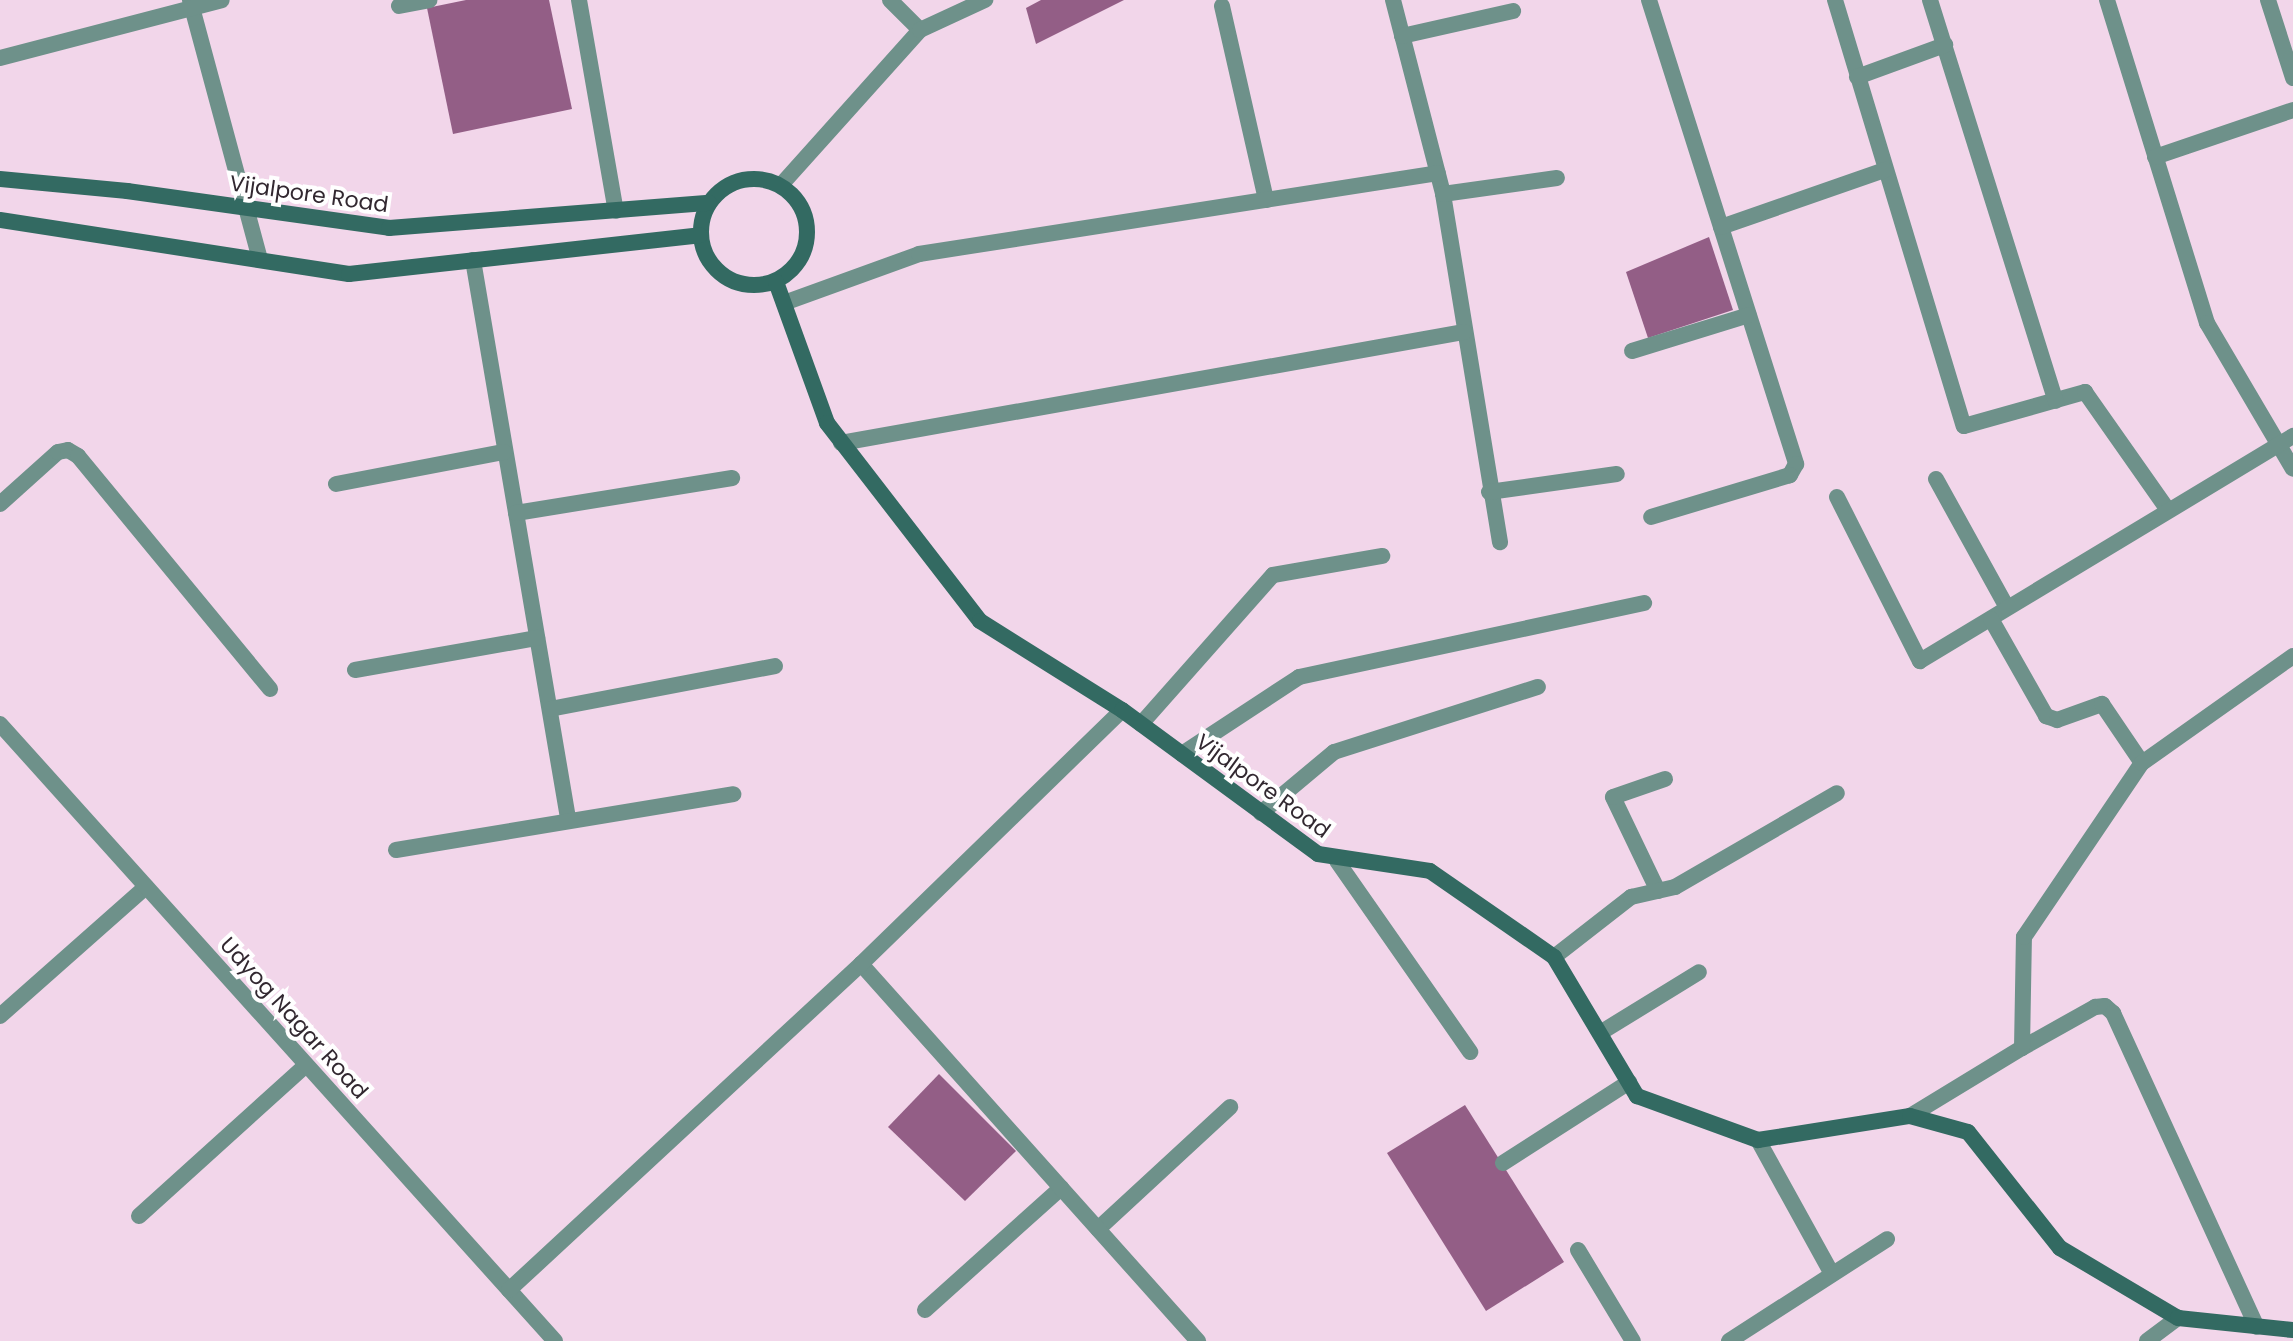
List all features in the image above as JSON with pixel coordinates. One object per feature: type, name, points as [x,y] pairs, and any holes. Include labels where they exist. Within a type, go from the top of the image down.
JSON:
[{"type":"main road","name":"Vijalpore Road","points":[[0,179],[389,228],[709,203],[733,182],[757,179],[781,185]]},
{"type":"main road","points":[[709,203],[700,235],[713,267],[726,278],[742,285],[776,282],[801,260],[807,244],[803,210],[781,185]]},
{"type":"main road","points":[[0,220],[349,274],[700,235]]},
{"type":"main road","name":"Vijalpore Road","points":[[776,282],[827,423],[980,621],[1122,710],[1318,854],[1337,861],[1430,871],[1554,957],[1637,1096],[1758,1140],[1910,1116],[1968,1132],[2060,1248],[2178,1318],[2293,1330]]},
{"type":"street","points":[[0,58],[192,4],[222,0]]},
{"type":"street","points":[[399,6],[429,0]]},
{"type":"street","points":[[579,0],[616,211]]},
{"type":"street","points":[[890,0],[920,30]]},
{"type":"street","points":[[781,185],[920,30],[985,0]]},
{"type":"street","points":[[1393,0],[1443,194],[1489,492],[1500,542]]},
{"type":"street","points":[[1649,0],[1796,471],[1651,517]]},
{"type":"street","points":[[1835,0],[1964,426],[2056,401],[2077,392],[2092,397],[2168,510]]},
{"type":"street","points":[[1930,0],[2056,401]]},
{"type":"street","points":[[2107,0],[2207,323],[2286,441],[2293,469]]},
{"type":"street","points":[[2268,0],[2293,78]]},
{"type":"street","points":[[192,4],[260,259]]},
{"type":"street","points":[[1222,6],[1266,200]]},
{"type":"street","points":[[1402,36],[1513,11]]},
{"type":"street","points":[[1857,77],[1945,45]]},
{"type":"street","points":[[2155,157],[2293,110]]},
{"type":"street","points":[[1721,227],[1885,170]]},
{"type":"street","points":[[784,303],[919,254],[1438,173]]},
{"type":"street","points":[[1443,194],[1557,178]]},
{"type":"street","points":[[473,260],[568,818]]},
{"type":"street","points":[[1632,351],[1749,315]]},
{"type":"street","points":[[841,443],[1464,332]]},
{"type":"street","points":[[1837,497],[1920,661],[1991,619],[2006,606],[2286,441]]},
{"type":"street","points":[[0,504],[58,452],[68,450],[78,456],[270,689]]},
{"type":"street","points":[[336,484],[504,452]]},
{"type":"street","points":[[1489,492],[1617,474]]},
{"type":"street","points":[[516,513],[732,478]]},
{"type":"street","points":[[1936,479],[2006,606]]},
{"type":"street","points":[[1141,724],[1273,575],[1382,556]]},
{"type":"street","points":[[1182,754],[1299,677],[1644,603]]},
{"type":"street","points":[[1991,619],[2046,716],[2057,720],[2102,704],[2142,763]]},
{"type":"street","points":[[355,670],[537,638]]},
{"type":"street","points":[[2022,1048],[2024,937],[2142,763],[2293,656]]},
{"type":"street","points":[[550,709],[775,666]]},
{"type":"street","points":[[1261,813],[1334,752],[1538,687]]},
{"type":"street","points":[[509,1290],[861,964],[1122,710]]},
{"type":"street","name":"Udyog Nagar Road","points":[[0,724],[555,1341]]},
{"type":"street","points":[[1658,891],[1613,797],[1665,779]]},
{"type":"street","points":[[1554,957],[1631,897],[1675,887],[1837,793]]},
{"type":"street","points":[[396,850],[568,818],[733,794]]},
{"type":"street","points":[[1337,861],[1470,1052]]},
{"type":"street","points":[[0,1016],[146,887]]},
{"type":"street","points":[[861,964],[1198,1341]]},
{"type":"street","points":[[1600,1033],[1699,972]]},
{"type":"street","points":[[1910,1116],[2022,1048],[2095,1007],[2105,1006],[2113,1013],[2257,1327]]},
{"type":"street","points":[[139,1216],[306,1065]]},
{"type":"street","points":[[1503,1163],[1629,1082]]},
{"type":"street","points":[[1098,1229],[1230,1107]]},
{"type":"street","points":[[1758,1140],[1832,1274]]},
{"type":"street","points":[[925,1310],[1061,1188]]},
{"type":"street","points":[[1729,1341],[1887,1239]]},
{"type":"street","points":[[1578,1250],[1633,1341]]},
{"type":"street","points":[[2147,1341],[2178,1318]]},
{"type":"building","points":[[466,0],[549,0],[572,109],[453,134],[427,8]]},
{"type":"building","points":[[1041,0],[1124,0],[1036,44],[1026,8]]},
{"type":"building","points":[[1709,237],[1733,310],[1648,338],[1626,272]]},
{"type":"building","points":[[939,1074],[1016,1151],[965,1201],[888,1127]]},
{"type":"building","points":[[1465,1105],[1564,1262],[1486,1311],[1387,1153]]}]
